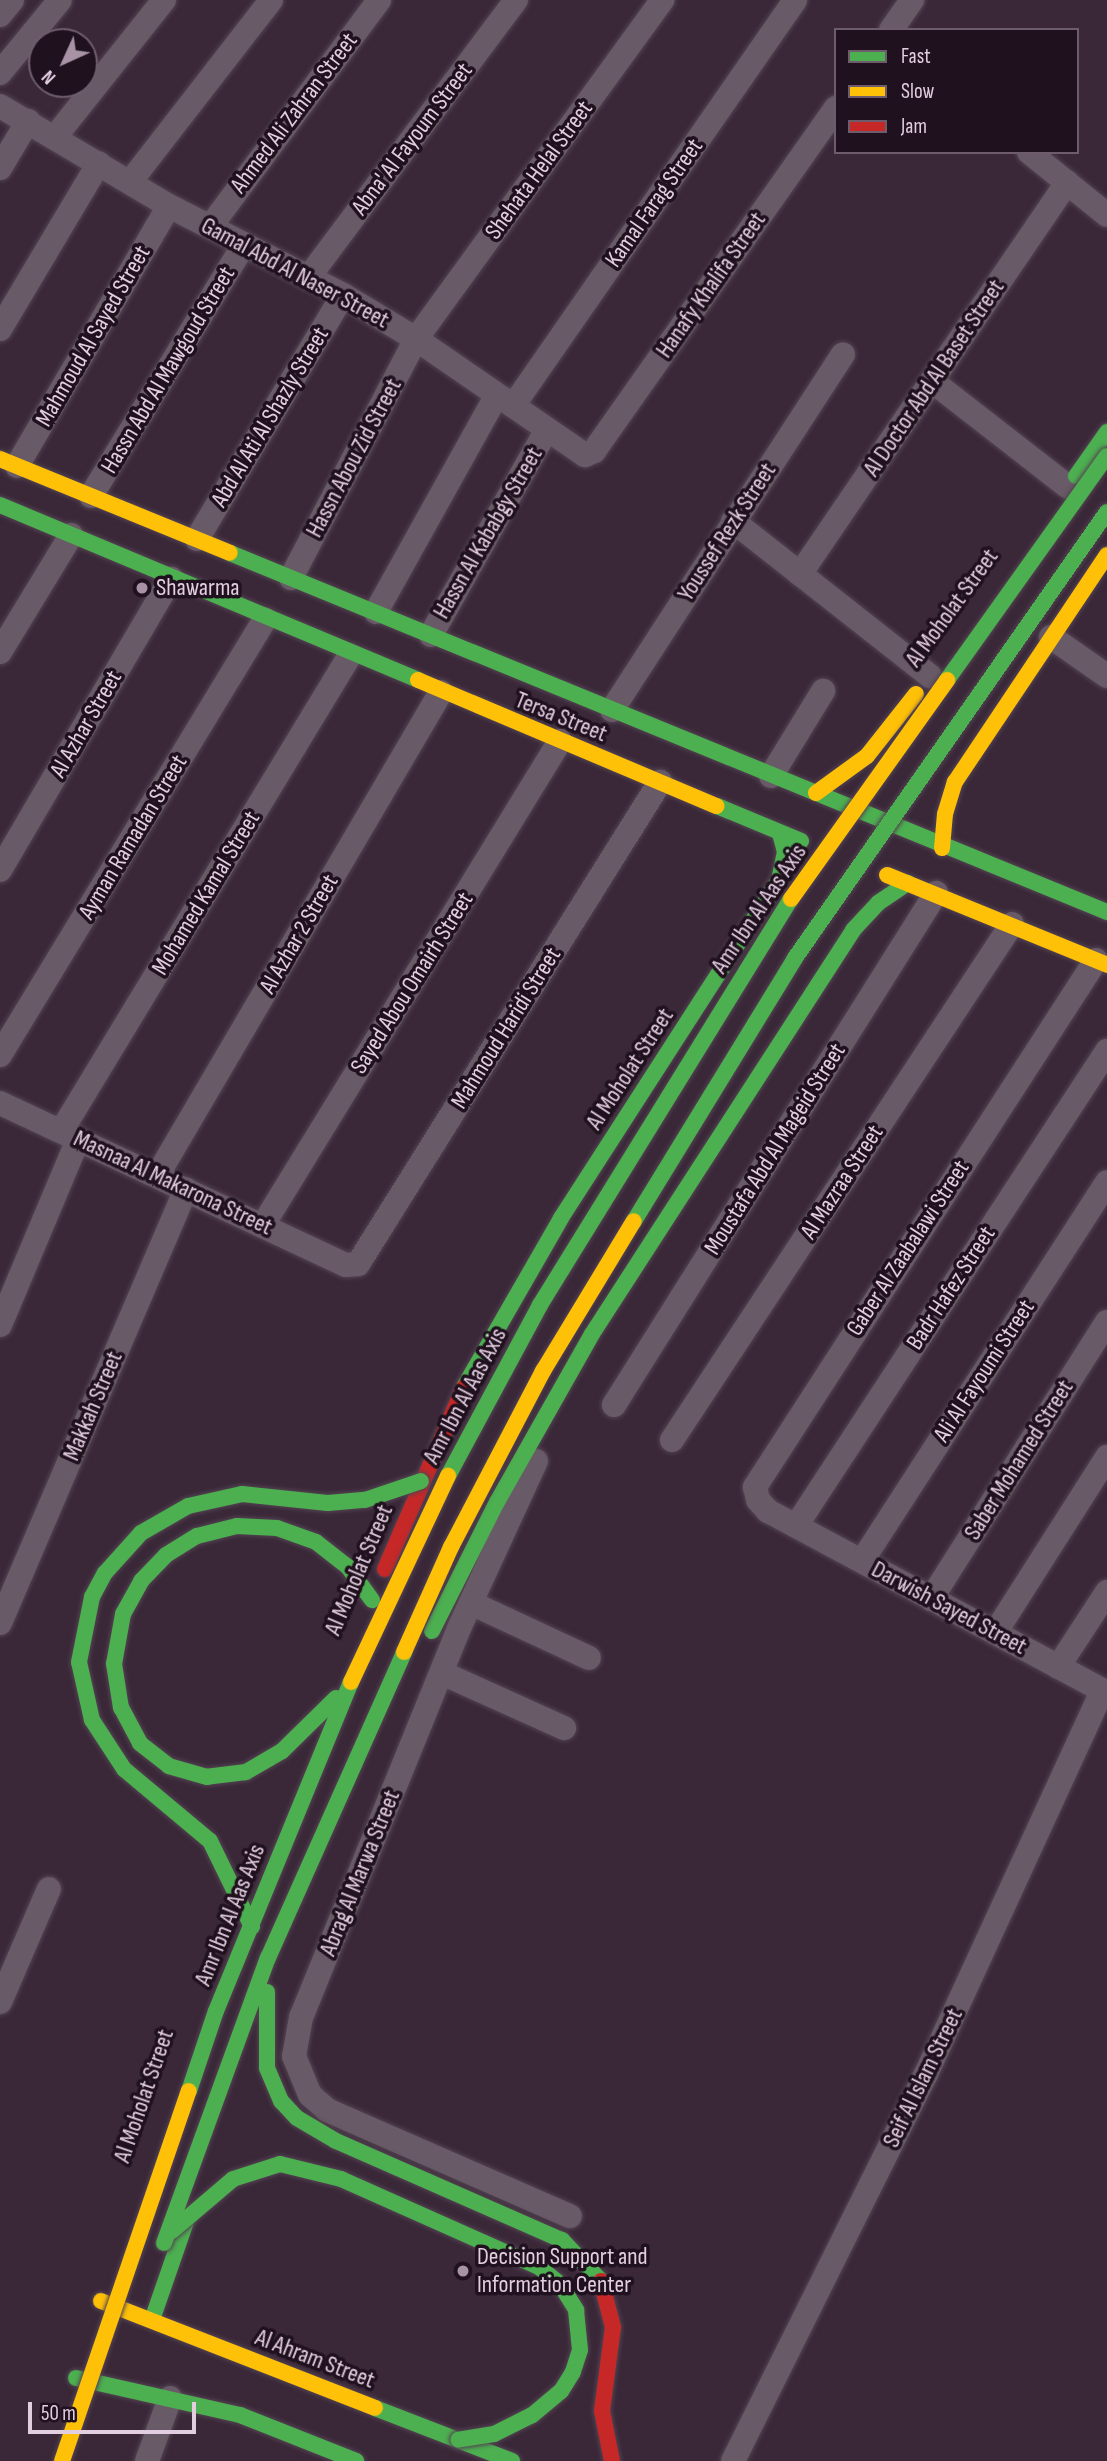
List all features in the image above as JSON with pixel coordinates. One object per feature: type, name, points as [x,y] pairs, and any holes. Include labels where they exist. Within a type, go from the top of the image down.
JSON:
[{"type":"main road","name":"Al Moholat Street","points":[[816,793],[852,771],[881,740],[1107,432]]},
{"type":"main road","name":"Amr Ibn Al Aas Axis","points":[[62,2461],[216,2011],[353,1678],[446,1481],[540,1305],[704,1035],[802,884],[1107,456]]},
{"type":"main road","name":"Tersa Street","points":[[8,462],[816,793],[942,848],[1107,912]]},
{"type":"main road","name":"Tersa Street","points":[[0,505],[350,655],[1101,962]]},
{"type":"main road","points":[[135,2329],[268,1958],[451,1548],[569,1324],[795,958],[1107,512]]},
{"type":"main road","points":[[942,848],[945,814],[955,782],[1107,555]]},
{"type":"main road","points":[[881,740],[887,761],[902,778],[934,787],[955,782]]},
{"type":"main road","name":"Al Moholat Street","points":[[232,1924],[421,1481],[485,1345],[561,1218],[774,888],[785,862],[780,833]]},
{"type":"main road","points":[[152,2320],[256,2019],[363,1766],[497,1502],[561,1388],[853,930],[878,903],[908,883]]},
{"type":"main road","points":[[774,888],[802,887],[828,897],[853,930]]},
{"type":"main road","points":[[252,1927],[210,1841],[124,1769],[92,1720],[79,1662],[92,1597],[105,1573],[141,1533],[188,1506],[242,1494],[328,1503],[365,1500],[421,1481]]},
{"type":"main road","points":[[353,1678],[312,1724],[264,1764],[246,1772],[207,1777],[169,1766],[141,1743],[121,1708],[114,1664],[123,1614],[141,1581],[181,1544],[216,1529],[277,1528],[316,1542],[348,1567],[372,1600]]},
{"type":"main road","points":[[268,1958],[267,2068],[281,2101],[297,2118],[336,2141],[562,2240],[603,2283],[613,2327],[602,2411],[612,2461]]},
{"type":"main road","name":"Al Moholat Street","points":[[197,2013],[206,1987]]},
{"type":"main road","name":"Al Moholat Street","points":[[76,2378],[145,2164]]},
{"type":"main road","points":[[166,2237],[222,2186],[247,2172],[280,2164],[341,2179],[539,2267],[560,2284],[576,2311],[580,2350],[573,2372],[561,2391],[532,2415],[494,2434],[457,2440]]},
{"type":"main road","name":"Al Ahram Street","points":[[101,2301],[512,2461]]},
{"type":"main road","points":[[108,2408],[121,2369]]},
{"type":"main road","points":[[76,2378],[240,2415],[356,2461]]},
{"type":"street","points":[[0,15],[12,0]]},
{"type":"street","points":[[0,73],[60,0]]},
{"type":"street","points":[[55,137],[164,0]]},
{"type":"street","points":[[130,182],[271,0]]},
{"type":"street","name":"Ahmed Ali Zahran Street","points":[[210,227],[379,0]]},
{"type":"street","name":"Abna' Al Fayoum Street","points":[[308,278],[516,0]]},
{"type":"street","name":"Shehata Helal Street","points":[[416,339],[662,0]]},
{"type":"street","name":"Kamal Farag Street","points":[[376,612],[505,401],[795,0]]},
{"type":"street","points":[[892,28],[912,0]]},
{"type":"street","name":"Gamal Abd Al Naser Street","points":[[0,106],[169,206],[343,295],[416,339],[582,455]]},
{"type":"street","name":"Hanafy Khalifa Street","points":[[582,455],[594,451],[834,111]]},
{"type":"street","points":[[0,168],[28,121]]},
{"type":"street","points":[[1032,154],[1107,215]]},
{"type":"street","points":[[0,329],[99,163]]},
{"type":"street","name":"Al Doctor Abd Al Baset Street","points":[[800,574],[1067,182]]},
{"type":"street","name":"Mahmoud Al Sayed Street","points":[[8,462],[169,206]]},
{"type":"street","name":"Hassn Abd Al Mawgoud Street","points":[[91,496],[244,244]]},
{"type":"street","name":"Abd Al Ati Al Shazly Street","points":[[197,539],[343,295]]},
{"type":"street","name":"Hassn Abou Zid Street","points":[[291,578],[416,339]]},
{"type":"street","name":"Youssef Rezk Street","points":[[612,710],[844,354]]},
{"type":"street","points":[[932,381],[1068,487]]},
{"type":"street","name":"Hassn Al Kababgy Street","points":[[431,635],[546,431]]},
{"type":"street","points":[[733,522],[930,676]]},
{"type":"street","points":[[0,652],[71,535]]},
{"type":"street","name":"Al Azhar Street","points":[[0,870],[172,578]]},
{"type":"street","name":"Ayman Ramadan Street","points":[[0,1055],[265,619]]},
{"type":"street","points":[[1051,637],[1107,676]]},
{"type":"street","name":"Mohamed Kamal Street","points":[[0,1325],[70,1135],[350,655]]},
{"type":"street","points":[[771,776],[822,691]]},
{"type":"street","name":"Al Azhar 2 Street","points":[[157,1176],[441,692]]},
{"type":"street","name":"Sayed Abou Omairh Street","points":[[263,1225],[560,741]]},
{"type":"street","name":"Mahmoud Haridi Street","points":[[346,1265],[353,1266],[362,1259],[660,782]]},
{"type":"street","name":"Moustafa Abd Al Mageid Street","points":[[614,1405],[936,893]]},
{"type":"street","name":"Al Mazraa Street","points":[[672,1440],[1012,925]]},
{"type":"street","name":"Gaber Al Zaabalawi Street","points":[[796,1525],[762,1506],[755,1494],[757,1480],[1101,962]]},
{"type":"street","name":"Badr Hafez Street","points":[[796,1525],[1107,1051]]},
{"type":"street","name":"Masnaa Al Makarona Street","points":[[0,1103],[346,1265]]},
{"type":"street","name":"Ali Al Fayoumi Street","points":[[862,1561],[1107,1182]]},
{"type":"street","name":"Makkah Street","points":[[0,1623],[186,1189]]},
{"type":"street","name":"Saber Mohamed Street","points":[[931,1599],[1107,1322]]},
{"type":"street","name":"Abrag Al Marwa Street","points":[[561,1388],[552,1423],[471,1603],[301,2017],[294,2056],[310,2095],[327,2110],[570,2216]]},
{"type":"street","points":[[996,1633],[1107,1457]]},
{"type":"street","name":"Darwish Sayed Street","points":[[796,1525],[1105,1692]]},
{"type":"street","points":[[1058,1667],[1107,1592]]},
{"type":"street","points":[[471,1603],[589,1658]]},
{"type":"street","points":[[442,1674],[564,1728]]},
{"type":"street","name":"Seif Al Islam Street","points":[[733,2461],[926,2074],[1105,1692]]},
{"type":"street","points":[[0,2002],[49,1889]]},
{"type":"street","points":[[50,2461],[76,2378]]},
{"type":"street","points":[[146,2461],[170,2398]]},
{"type":"traffic: fast","points":[[1076,476],[1107,432]]},
{"type":"traffic: fast","points":[[947,680],[1107,456]]},
{"type":"traffic: fast","points":[[0,505],[418,680]]},
{"type":"traffic: fast","points":[[634,1221],[795,958],[1107,512]]},
{"type":"traffic: fast","points":[[230,553],[1107,912]]},
{"type":"traffic: fast","points":[[717,806],[801,841]]},
{"type":"traffic: fast","points":[[464,1387],[561,1218],[779,880],[785,852],[780,833]]},
{"type":"traffic: fast","points":[[432,1631],[497,1502],[592,1334],[853,930],[878,903],[908,883]]},
{"type":"traffic: fast","points":[[448,1476],[540,1305],[791,899]]},
{"type":"traffic: fast","points":[[252,1927],[210,1841],[124,1769],[92,1720],[79,1662],[92,1597],[105,1573],[141,1533],[188,1506],[242,1494],[328,1503],[365,1500],[421,1481]]},
{"type":"traffic: fast","points":[[336,1698],[282,1751],[246,1772],[207,1777],[169,1766],[140,1743],[121,1708],[114,1664],[123,1614],[141,1581],[166,1555],[197,1536],[237,1526],[277,1528],[316,1542],[348,1567],[372,1600]]},
{"type":"traffic: fast","points":[[164,2243],[268,1958],[404,1652]]},
{"type":"traffic: fast","points":[[189,2091],[216,2011],[351,1682]]},
{"type":"traffic: fast","points":[[267,1992],[267,2068],[281,2101],[297,2118],[336,2141],[562,2240],[601,2281]]},
{"type":"traffic: fast","points":[[172,2231],[233,2179],[280,2164],[341,2179],[539,2267],[560,2284],[576,2310],[580,2350],[573,2372],[561,2391],[532,2415],[494,2434],[458,2440]]},
{"type":"traffic: fast","points":[[152,2320],[188,2216]]},
{"type":"traffic: fast","points":[[76,2378],[240,2415],[356,2461]]},
{"type":"traffic: fast","points":[[375,2408],[512,2461]]},
{"type":"traffic: slow","points":[[0,459],[230,553]]},
{"type":"traffic: slow","points":[[942,848],[945,814],[955,782],[1107,555]]},
{"type":"traffic: slow","points":[[418,680],[717,806]]},
{"type":"traffic: slow","points":[[791,899],[947,680]]},
{"type":"traffic: slow","points":[[816,793],[867,756],[916,694]]},
{"type":"traffic: slow","points":[[887,875],[1107,965]]},
{"type":"traffic: slow","points":[[404,1652],[451,1547],[543,1371],[634,1221]]},
{"type":"traffic: slow","points":[[351,1682],[448,1476]]},
{"type":"traffic: slow","points":[[62,2461],[189,2091]]},
{"type":"traffic: slow","points":[[101,2301],[375,2408]]},
{"type":"traffic: jam","points":[[385,1569],[464,1387]]},
{"type":"traffic: jam","points":[[601,2281],[613,2327],[602,2411],[612,2461]]},
{"type":"place","name":"Shawarma","points":[[142,588]]},
{"type":"place","name":"Decision Support and Information Center","points":[[463,2271]]}]
